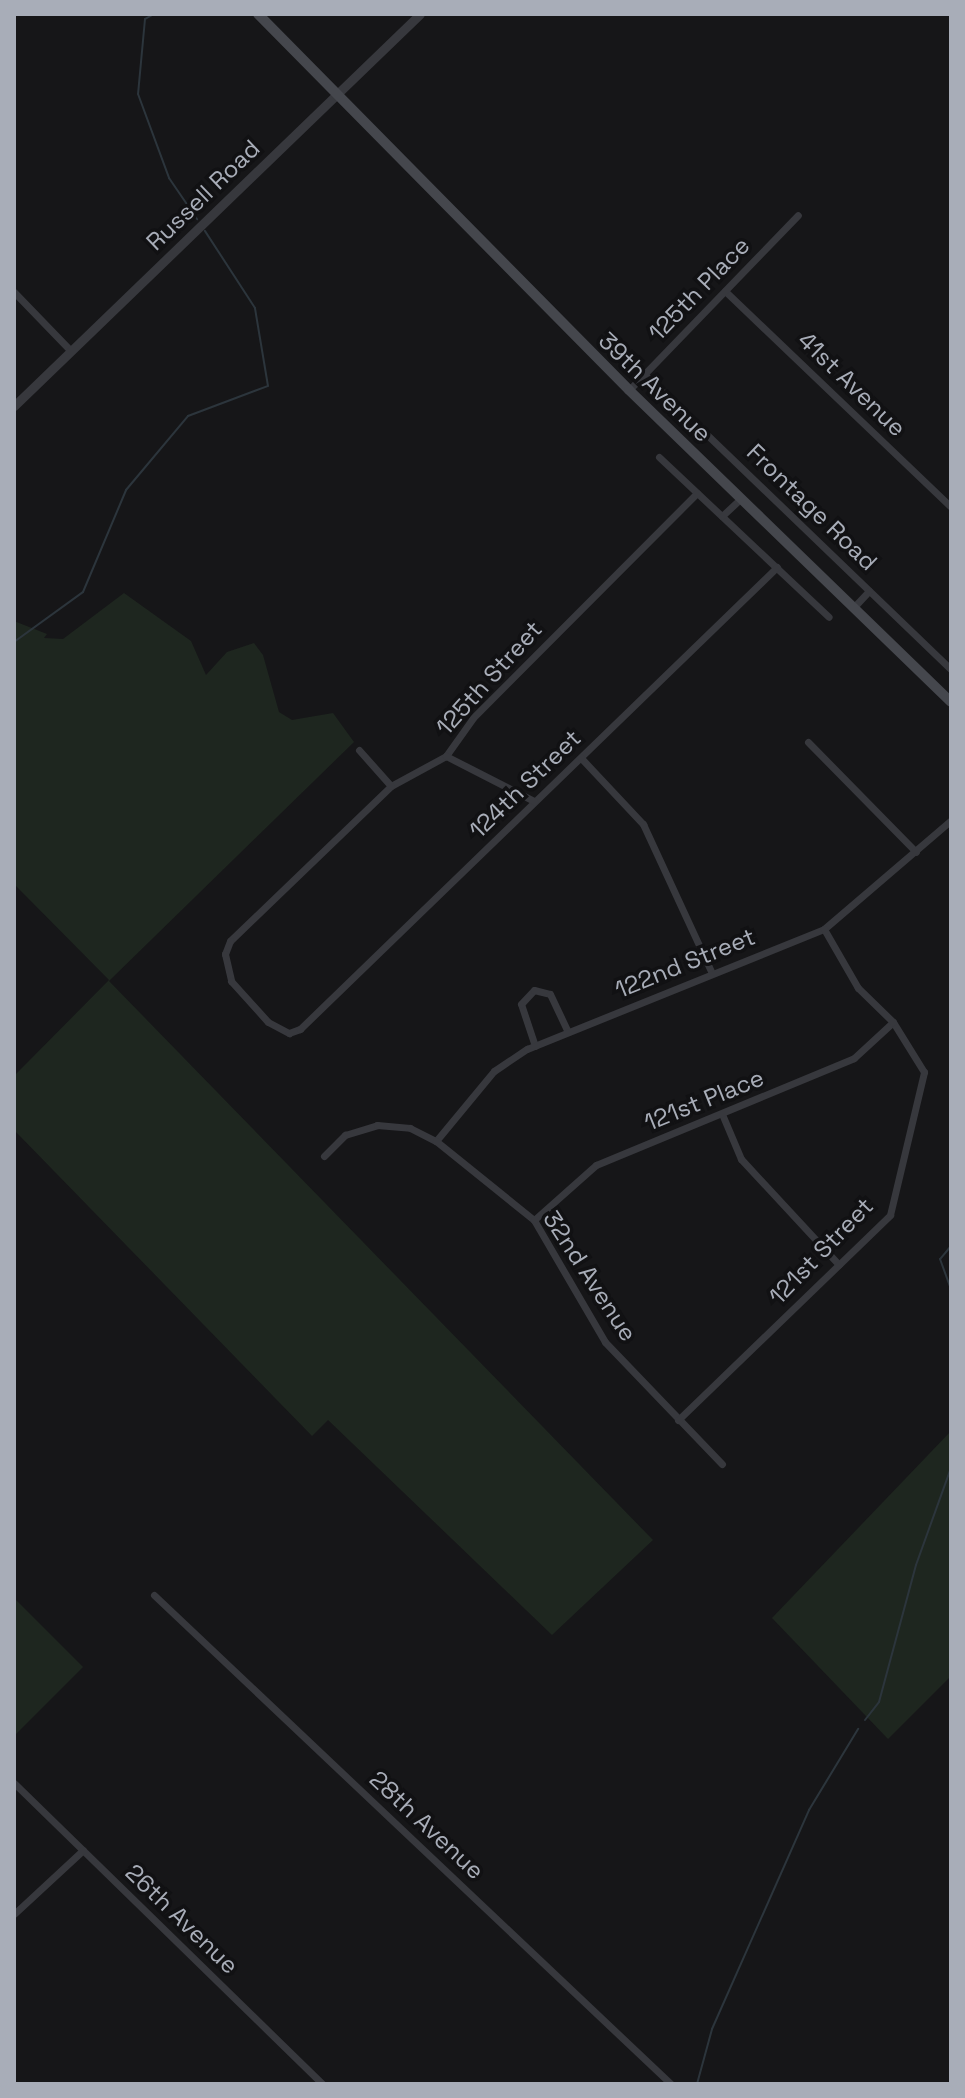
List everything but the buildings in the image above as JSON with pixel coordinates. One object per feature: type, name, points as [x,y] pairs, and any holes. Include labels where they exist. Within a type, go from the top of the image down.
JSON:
[{"type":"main road","name":"39th Avenue","points":[[258,14],[629,390],[951,702]]},
{"type":"street","name":"Russell Road","points":[[14,406],[420,14]]},
{"type":"street","name":"125th Place","points":[[629,390],[798,215]]},
{"type":"street","name":"41st Avenue","points":[[725,291],[951,507]]},
{"type":"street","points":[[14,292],[71,351]]},
{"type":"street","name":"Frontage Road","points":[[645,375],[951,669]]},
{"type":"street","name":"39th Avenue","points":[[659,457],[829,617]]},
{"type":"street","name":"125th Street","points":[[300,1029],[289,1033],[276,1028],[233,985],[226,967],[230,941],[391,786],[446,756],[473,718],[697,493]]},
{"type":"street","points":[[722,516],[741,498]]},
{"type":"street","name":"124th Street","points":[[300,1029],[777,567]]},
{"type":"street","points":[[854,607],[869,591]]},
{"type":"street","points":[[808,742],[916,852]]},
{"type":"street","points":[[359,750],[391,786]]},
{"type":"street","points":[[446,756],[534,801]]},
{"type":"street","points":[[581,758],[643,824],[712,973]]},
{"type":"street","name":"122nd Street","points":[[436,1141],[494,1071],[535,1046],[824,929],[951,820]]},
{"type":"street","points":[[824,929],[858,988],[893,1022]]},
{"type":"street","points":[[535,1046],[521,1004],[534,990],[550,994],[568,1032]]},
{"type":"street","name":"121st Street","points":[[678,1420],[890,1215],[924,1072],[893,1022]]},
{"type":"street","name":"121st Place","points":[[534,1220],[596,1165],[854,1058],[893,1022]]},
{"type":"street","points":[[722,1114],[741,1159],[839,1265]]},
{"type":"street","name":"32nd Avenue","points":[[324,1156],[345,1135],[377,1125],[410,1128],[436,1141],[534,1220],[605,1342],[722,1464]]},
{"type":"street","name":"28th Avenue","points":[[154,1595],[671,2084]]},
{"type":"street","name":"26th Avenue","points":[[14,1783],[322,2084]]},
{"type":"street","points":[[14,1914],[83,1850]]},
{"type":"shaded area","points":[[124,593],[191,641],[206,675],[227,652],[254,643],[263,655],[279,712],[292,720],[333,713],[354,742],[109,981],[653,1540],[552,1635],[328,1420],[312,1436],[14,1130],[14,1076],[109,980],[14,884],[14,621],[47,634],[44,638],[63,639]]},
{"type":"shaded area","points":[[951,1431],[951,1676],[888,1739],[772,1618]]},
{"type":"shaded area","points":[[14,1598],[83,1667],[14,1736]]},
{"type":"waterway","points":[[154,14],[145,19],[138,94],[169,178],[197,219]]},
{"type":"waterway","points":[[14,642],[83,592],[126,490],[188,416],[268,386],[255,308],[205,231]]},
{"type":"waterway","points":[[951,1246],[940,1259],[951,1290]]},
{"type":"waterway","points":[[865,1720],[879,1702],[916,1565],[951,1468]]},
{"type":"waterway","points":[[697,2084],[712,2029],[809,1810],[858,1729]]}]
